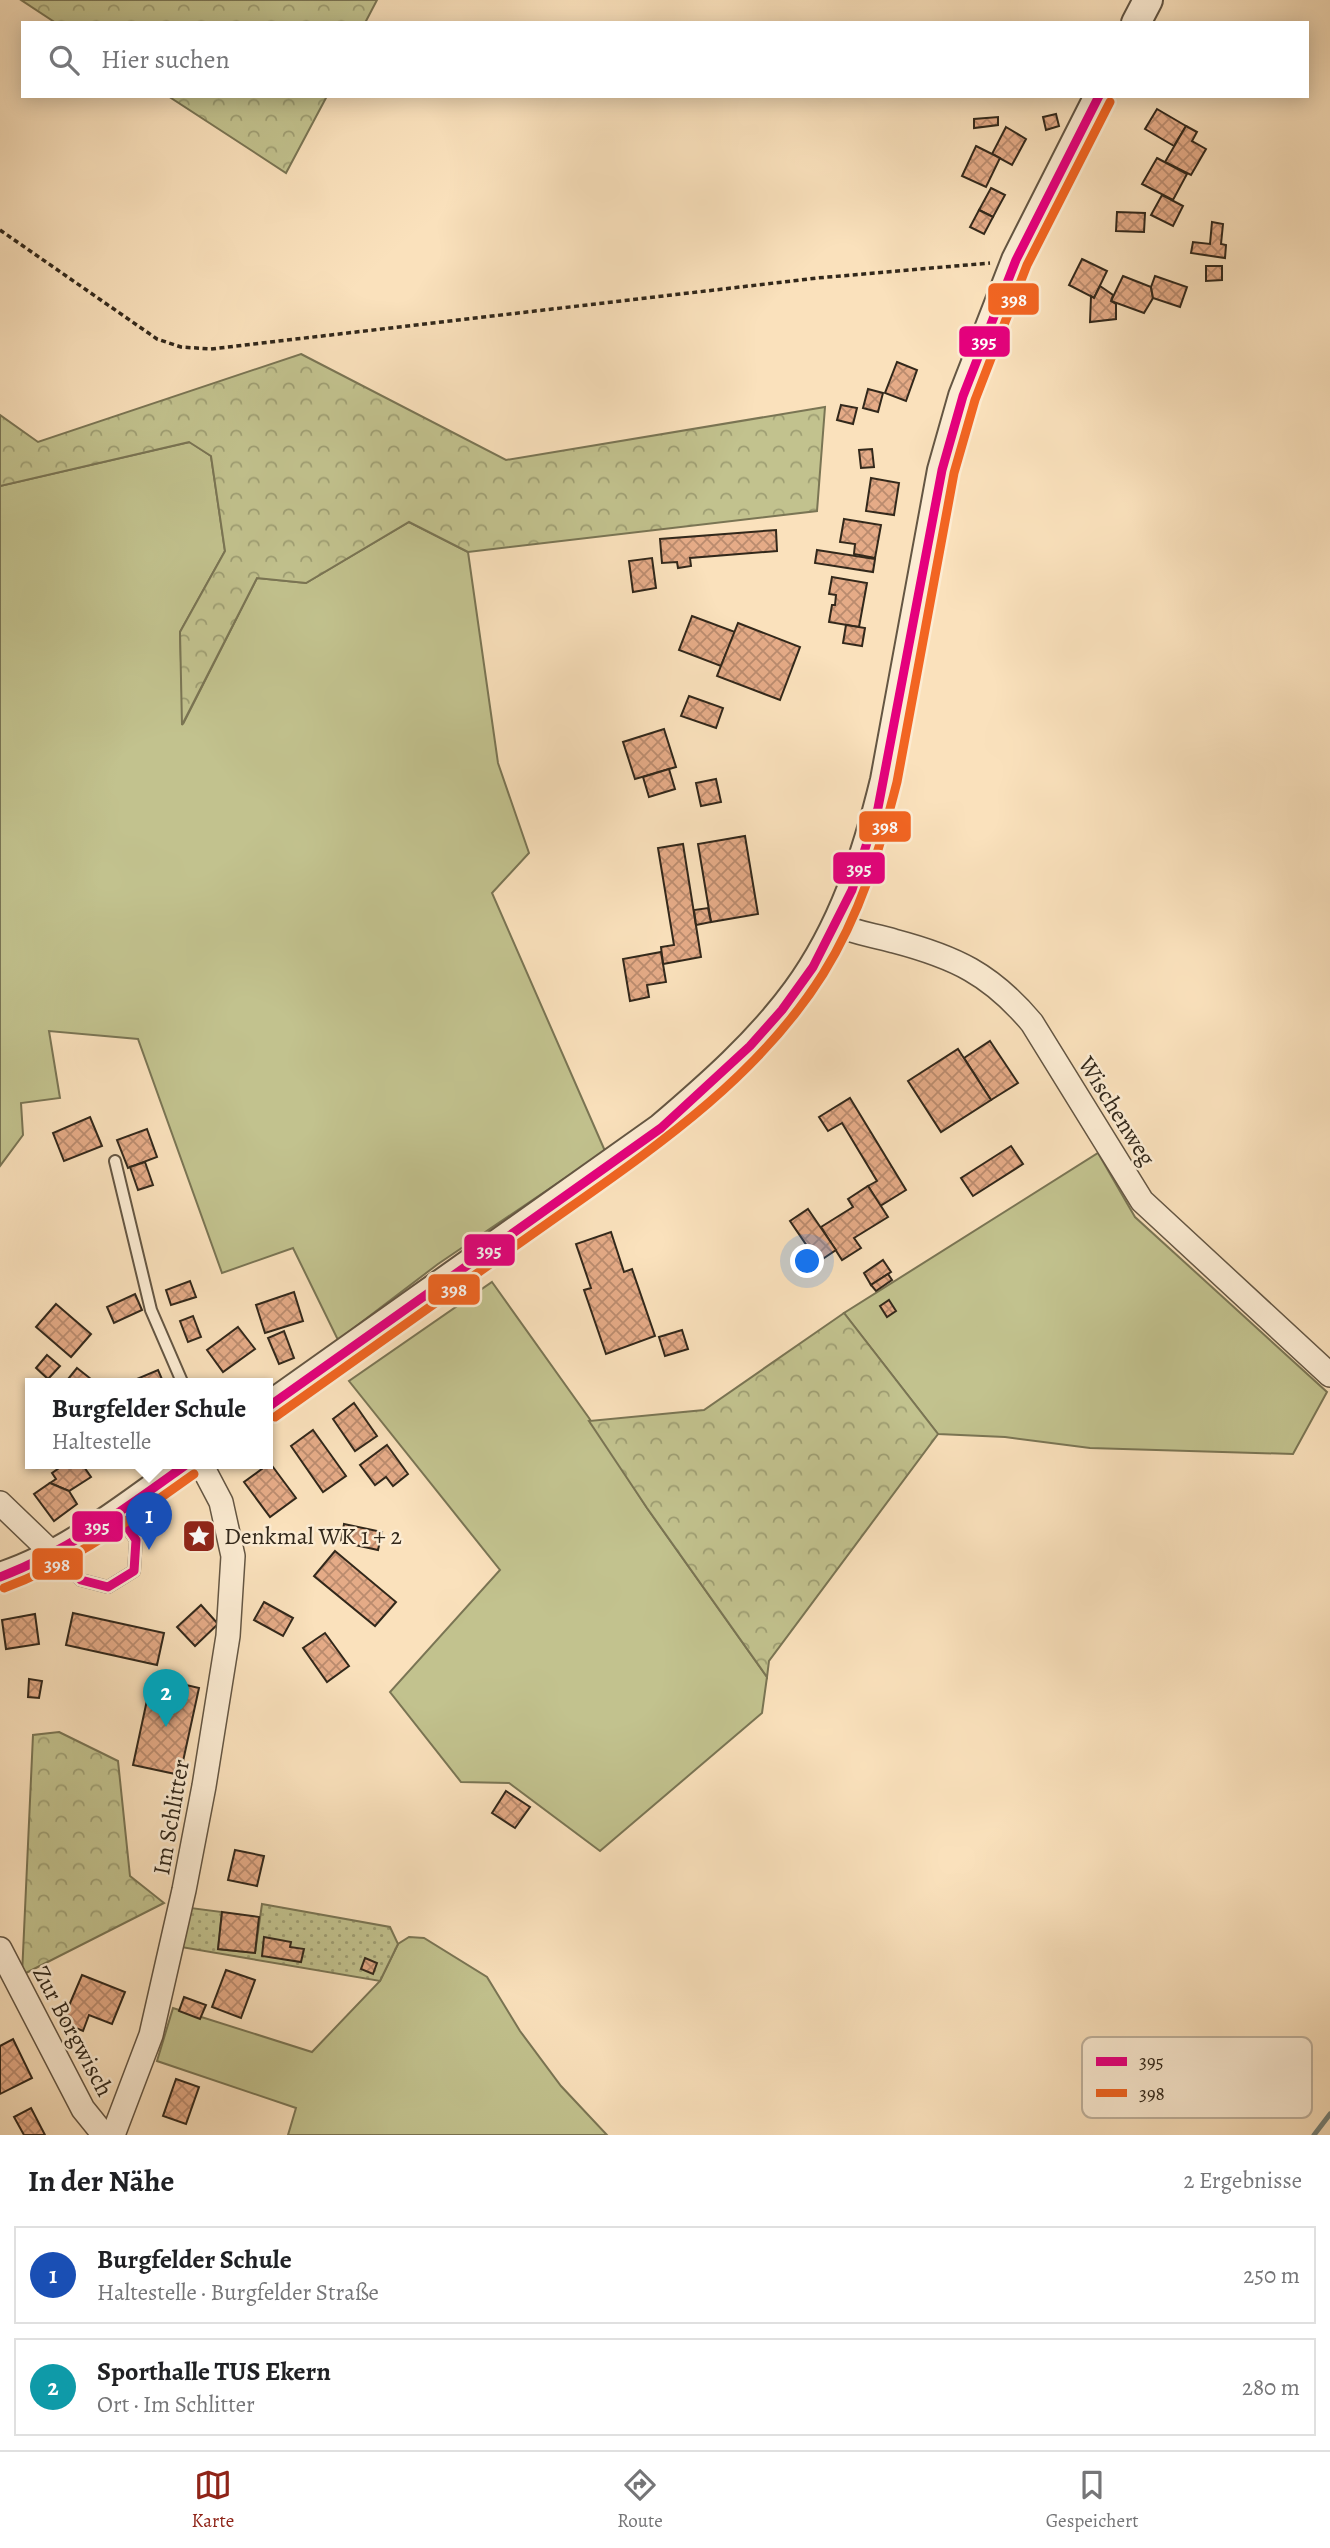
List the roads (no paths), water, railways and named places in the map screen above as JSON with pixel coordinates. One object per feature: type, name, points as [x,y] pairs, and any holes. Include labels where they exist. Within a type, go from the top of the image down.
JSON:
[{"type":"street","points":[[1137,21],[1148,0]]},
{"type":"street","points":[[273,1403],[661,1128],[713,1083],[778,1015],[797,991],[836,924],[861,868],[885,779],[942,470],[963,396],[1016,260],[1098,98]]},
{"type":"street","name":"Wischenweg","points":[[836,924],[852,932],[933,951],[956,961],[967,966],[1016,1003],[1032,1023],[1142,1201],[1330,1375]]},
{"type":"street","points":[[0,1577],[53,1554],[180,1469]]},
{"type":"street","name":"Im Schlitter","points":[[113,2135],[150,2035],[181,1903],[204,1786],[228,1636],[233,1556],[221,1502],[204,1469]]},
{"type":"street","points":[[0,1503],[53,1554]]},
{"type":"street","name":"Zur Borgwisch","points":[[0,1949],[83,2109],[104,2135]]},
{"type":"lane","points":[[115,1161],[151,1310],[180,1378]]},
{"type":"lane","points":[[53,1554],[81,1580],[108,1587],[134,1571],[136,1540],[118,1513]]},
{"type":"waterway","points":[[1314,2135],[1330,2114]]},
{"type":"place","name":"Denkmal WK 1 + 2","points":[[199,1536]]},
{"type":"place","name":"Burgfelder Schule","points":[[149,1550]]},
{"type":"place","name":"Sporthalle TUS Ekern","points":[[166,1727]]}]
